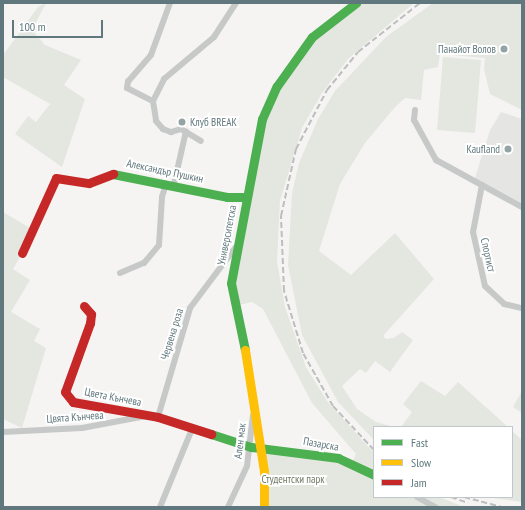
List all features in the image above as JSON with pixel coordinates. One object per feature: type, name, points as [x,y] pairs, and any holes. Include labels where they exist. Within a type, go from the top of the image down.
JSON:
[{"type":"street","points":[[153,101],[127,88],[128,81],[151,55],[170,3]]},
{"type":"street","points":[[201,141],[186,131],[171,132],[158,126],[153,101],[164,79],[214,37],[236,3]]},
{"type":"street","name":"Университетска","points":[[264,507],[261,448],[254,396],[234,306],[231,279],[236,247],[262,119],[276,86],[312,37],[356,3]]},
{"type":"street","points":[[415,110],[414,120],[430,154],[522,207]]},
{"type":"street","points":[[120,273],[144,264],[159,245],[162,197],[170,184],[186,131]]},
{"type":"street","name":"Александър Пушкин","points":[[22,253],[56,178],[89,183],[116,173],[227,197],[246,197]]},
{"type":"street","name":"Спортист","points":[[482,185],[472,232],[485,286],[504,304],[522,308]]},
{"type":"street","name":"Червена роза","points":[[158,417],[190,308],[236,247]]},
{"type":"street","name":"Цвета Кънчева","points":[[84,306],[92,314],[66,396],[73,402],[158,417],[251,447]]},
{"type":"street","name":"Ален мак","points":[[228,507],[247,466],[251,447],[254,396]]},
{"type":"street","name":"Цвята Кънчева","points":[[3,432],[82,428],[148,416]]},
{"type":"street","points":[[160,507],[192,429]]},
{"type":"street","name":"Пазарска","points":[[251,447],[338,458],[373,474]]},
{"type":"street","points":[[419,498],[435,507]]},
{"type":"shaded area","points":[[501,112],[522,119],[522,207],[474,181],[490,130]]},
{"type":"green space","points":[[46,3],[32,30],[45,45],[81,60],[64,85],[85,99],[62,167],[15,134],[28,116],[36,122],[50,104],[3,77],[3,55],[38,7]]},
{"type":"green space","name":"Студентски парк","points":[[356,3],[414,3],[348,59],[322,93],[302,128],[280,201],[277,261],[285,307],[306,367],[327,401],[373,452],[373,498],[442,498],[464,507],[264,507],[261,448],[352,463],[356,454],[312,403],[263,309],[252,302],[234,306],[231,283],[262,119],[299,53]]},
{"type":"green space","points":[[433,3],[522,3],[522,110],[490,94],[484,69],[485,58],[440,54],[438,67],[424,70],[421,100],[405,98],[395,107],[365,143],[340,184],[319,251],[351,275],[395,233],[434,279],[383,336],[386,339],[394,338],[402,332],[413,340],[390,372],[375,361],[366,373],[360,369],[342,386],[357,409],[376,422],[390,426],[373,426],[373,439],[338,402],[302,335],[288,265],[292,193],[299,163],[318,119],[335,91],[386,37]]},
{"type":"green space","points":[[443,57],[481,60],[475,133],[437,130]]},
{"type":"green space","points":[[3,212],[35,231],[13,269],[30,280],[11,312],[40,329],[34,341],[46,348],[22,428],[3,419]]},
{"type":"green space","points":[[421,381],[445,396],[458,382],[507,426],[402,426],[412,412],[403,404]]},
{"type":"green space","points":[[522,391],[522,413],[513,407]]},
{"type":"green space","points":[[513,432],[522,440],[522,502],[493,498],[513,498]]},
{"type":"railway","points":[[373,449],[333,406],[303,353],[284,291],[281,216],[296,149],[327,90],[358,52],[420,3]]},
{"type":"railway","points":[[454,498],[468,503]]},
{"type":"railway","points":[[468,498],[501,507]]},
{"type":"traffic: fast","points":[[245,350],[231,283],[262,119],[277,86],[312,37],[356,3]]},
{"type":"traffic: fast","points":[[113,174],[227,197],[246,197]]},
{"type":"traffic: fast","points":[[211,434],[251,447],[338,458],[373,475]]},
{"type":"traffic: slow","points":[[245,350],[264,472],[264,507]]},
{"type":"traffic: jam","points":[[22,253],[56,178],[89,183],[113,174]]},
{"type":"traffic: jam","points":[[84,306],[91,314],[90,323],[65,392],[73,402],[158,417],[211,434]]},
{"type":"place","name":"Панайот Волов","points":[[504,49]]},
{"type":"place","name":"Клуб BREAK","points":[[182,122]]},
{"type":"place","name":"Kaufland","points":[[508,149]]}]
